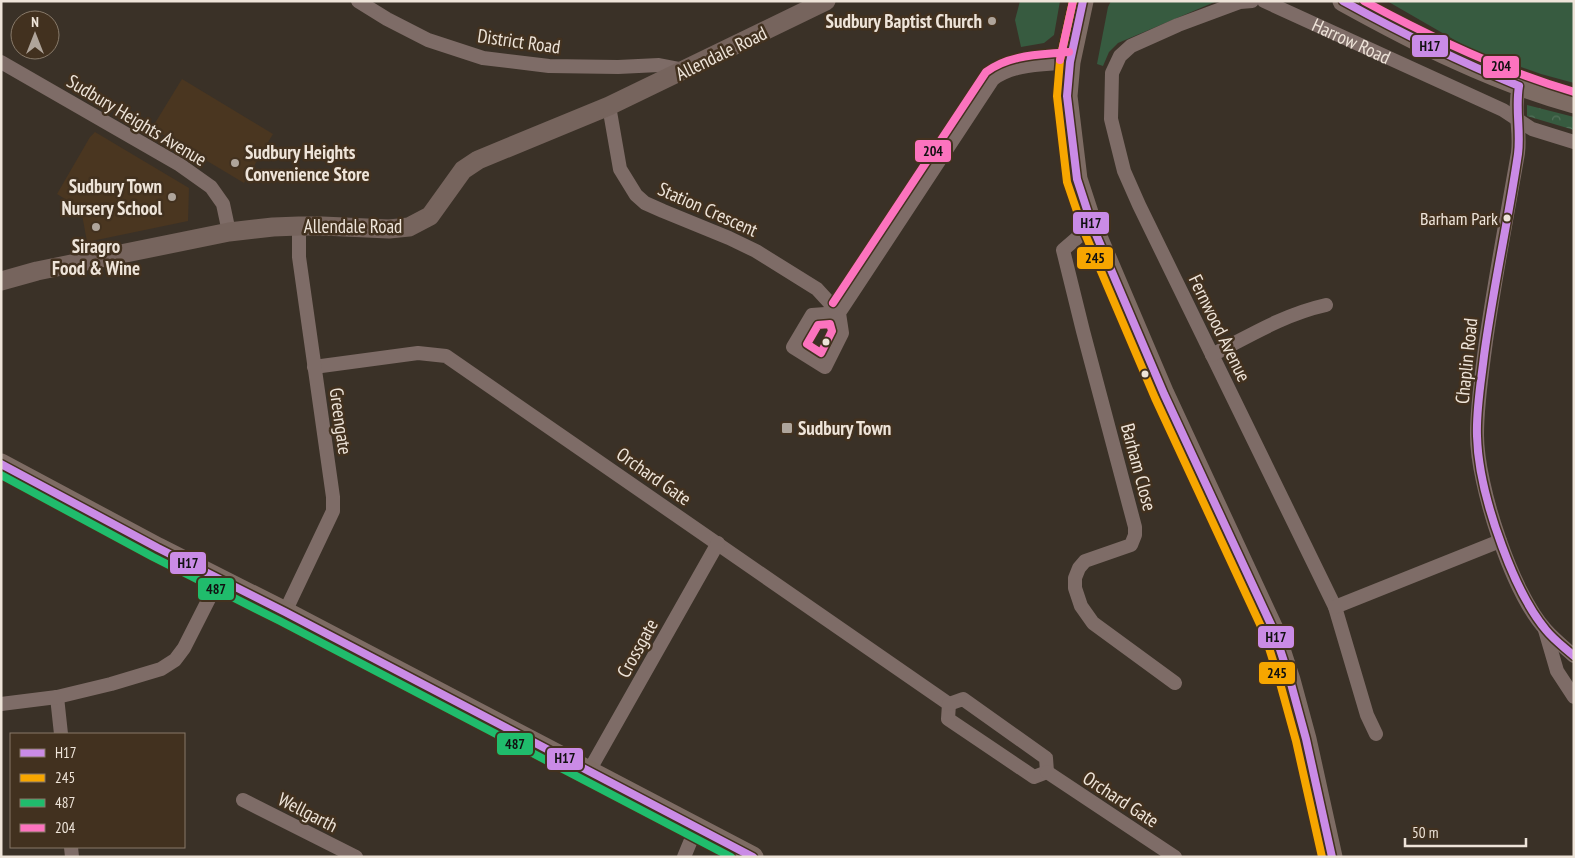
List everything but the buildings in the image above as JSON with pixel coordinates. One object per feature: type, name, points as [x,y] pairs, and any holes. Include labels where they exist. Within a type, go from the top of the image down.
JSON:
[{"type":"main road","points":[[1083,1],[1070,62],[1067,96],[1078,179],[1092,225],[1164,394],[1274,630],[1306,739],[1332,857]]},
{"type":"main road","name":"Harrow Road","points":[[1343,1],[1407,36],[1467,65],[1519,86],[1574,103]]},
{"type":"main road","points":[[1,464],[158,548],[286,612],[753,857]]},
{"type":"street","name":"District Road","points":[[358,1],[387,19],[428,40],[483,58],[549,66],[618,67],[658,64],[686,70]]},
{"type":"street","name":"Allendale Road","points":[[1,281],[37,271],[229,232],[299,226],[389,229],[409,227],[430,216],[463,170],[478,160],[609,106],[826,1]]},
{"type":"street","name":"Fernwood Avenue","points":[[1252,1],[1240,2],[1178,25],[1131,46],[1120,56],[1112,73],[1111,119],[1124,171],[1335,607],[1367,715],[1376,734]]},
{"type":"street","name":"Harrow Road","points":[[1264,1],[1503,110],[1532,129],[1574,142]]},
{"type":"street","name":"Sudbury Heights Avenue","points":[[1,62],[180,165],[211,187],[223,204],[229,232]]},
{"type":"street","name":"Station Crescent","points":[[609,106],[620,168],[636,195],[645,203],[663,212],[729,238],[756,252],[817,289],[839,313],[993,79],[1000,73],[1016,68],[1070,62]]},
{"type":"street","name":"Chaplin Road","points":[[1519,86],[1516,98],[1516,120],[1519,134],[1518,153],[1493,290],[1481,380],[1477,437],[1485,495],[1500,541],[1523,597],[1545,629],[1574,656]]},
{"type":"street","name":"Barham Close","points":[[1092,225],[1063,250],[1135,527],[1130,545],[1084,560],[1075,578],[1075,588],[1084,613],[1093,624],[1175,684]]},
{"type":"street","name":"Greengate","points":[[286,612],[333,510],[333,497],[299,257],[299,226]]},
{"type":"street","points":[[1212,355],[1278,320],[1304,310],[1326,305]]},
{"type":"street","name":"Orchard Gate","points":[[314,367],[418,353],[446,356],[949,704]]},
{"type":"street","points":[[1335,607],[1500,541]]},
{"type":"street","name":"Crossgate","points":[[590,771],[718,543]]},
{"type":"street","points":[[1,704],[57,697],[112,684],[161,669],[175,660],[184,648],[219,579]]},
{"type":"street","name":"Chaplin Road","points":[[1545,629],[1558,671],[1574,698]]},
{"type":"street","points":[[57,697],[60,733]]},
{"type":"street","points":[[963,699],[1046,758],[1047,772],[1034,777],[948,719],[949,704],[963,699]]},
{"type":"street","name":"Orchard Gate","points":[[1047,772],[1175,857]]},
{"type":"street","name":"Wellgarth","points":[[243,800],[356,857]]},
{"type":"street","points":[[684,857],[696,828]]},
{"type":"shaded area","points":[[182,79],[273,134],[244,183],[152,128]]},
{"type":"shaded area","points":[[95,132],[189,188],[188,221],[87,242],[81,209],[57,194],[90,137]]},
{"type":"green space","points":[[1020,1],[1060,1],[1054,35],[1044,43],[1021,47],[1015,20]]},
{"type":"green space","points":[[1111,1],[1217,1],[1118,43],[1109,52],[1103,66],[1097,64],[1108,7]]},
{"type":"green space","points":[[1387,1],[1574,1],[1574,83],[1541,74],[1472,50]]},
{"type":"green space","points":[[1527,105],[1574,117],[1574,130],[1527,116]]},
{"type":"transit line","name":"245","points":[[1073,1],[1060,60],[1057,96],[1067,182],[1083,229],[1155,398],[1265,635],[1296,741],[1322,857]]},
{"type":"transit line","name":"204","points":[[1060,60],[1073,1]]},
{"type":"transit line","name":"H17","points":[[1083,1],[1070,62],[1067,96],[1077,179],[1092,225],[1164,394],[1274,631],[1306,739],[1332,857]]},
{"type":"transit line","name":"H17","points":[[1343,1],[1430,46],[1519,86]]},
{"type":"transit line","name":"204","points":[[1364,1],[1415,28],[1467,52],[1520,74],[1574,92]]},
{"type":"transit line","name":"204","points":[[833,303],[986,72],[995,66],[1015,59],[1069,52]]},
{"type":"transit line","name":"H17","points":[[1519,86],[1518,154],[1484,356],[1477,416],[1478,450],[1489,506],[1515,579],[1539,621],[1552,637],[1574,656]]},
{"type":"transit line","name":"204","points":[[830,324],[832,331],[821,353],[807,344],[818,325],[830,324]]},
{"type":"transit line","name":"H17","points":[[1,464],[158,548],[285,612],[753,857]]},
{"type":"transit line","name":"487","points":[[1,475],[153,557],[280,621],[731,857]]},
{"type":"place","name":"Sudbury Baptist Church","points":[[992,21]]},
{"type":"place","name":"Sudbury Heights Convenience Store","points":[[235,163]]},
{"type":"place","name":"Sudbury Town Nursery School","points":[[172,197]]},
{"type":"place","name":"Barham Park","points":[[1507,218]]},
{"type":"place","name":"Siragro Food & Wine","points":[[96,227]]},
{"type":"place","name":"Sudbury Town","points":[[787,428]]}]
